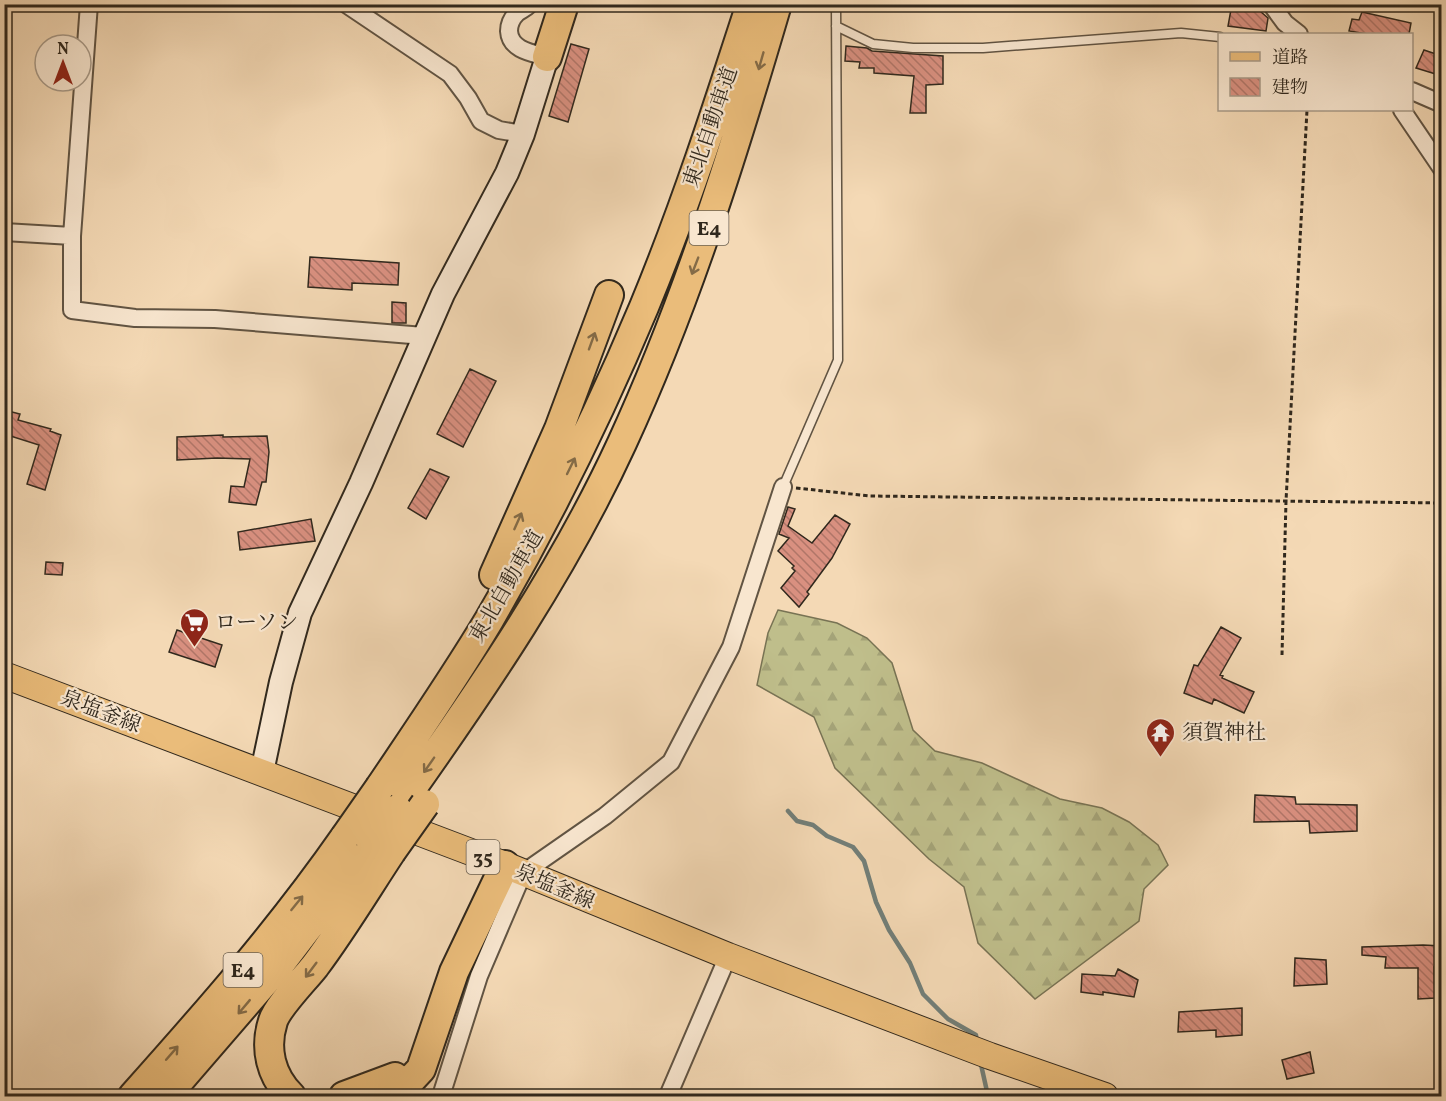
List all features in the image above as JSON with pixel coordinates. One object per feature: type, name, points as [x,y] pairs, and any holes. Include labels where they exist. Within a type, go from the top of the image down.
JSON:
[{"type":"highway","points":[[547,57],[564,4]]},
{"type":"highway","name":"東北自動車道","points":[[166,1096],[381,849],[404,796],[422,726],[488,621],[554,500],[643,309],[676,224],[751,4]]},
{"type":"highway","name":"東北自動車道","points":[[134,1096],[261,948],[312,884],[345,837],[404,796],[490,675],[543,589],[581,523],[621,445],[650,381],[706,237],[729,168],[777,4]]},
{"type":"highway","points":[[422,726],[477,616],[559,429],[609,295]]},
{"type":"highway","points":[[291,1096],[279,1082],[269,1053],[274,1018],[316,964],[381,849]]},
{"type":"highway","points":[[378,1096],[407,1084],[421,1069],[454,972],[514,869]]},
{"type":"highway","points":[[344,1096],[403,1074],[428,1049]]},
{"type":"main road","name":"泉塩釜線","points":[[4,675],[514,869],[728,956],[990,1056],[1105,1096]]},
{"type":"street","points":[[89,4],[72,236],[72,310],[135,318],[215,319],[424,336]]},
{"type":"street","points":[[346,4],[450,74],[468,98],[481,121],[499,130],[523,134]]},
{"type":"street","points":[[262,772],[281,682],[300,613],[361,483],[443,294],[507,172],[523,134],[547,57],[520,48],[511,38],[509,29],[511,21],[530,4]]},
{"type":"street","points":[[1271,4],[1286,23],[1298,33]]},
{"type":"street","points":[[1413,91],[1442,104]]},
{"type":"street","points":[[1403,111],[1442,169]]},
{"type":"street","points":[[4,232],[72,236]]},
{"type":"street","points":[[441,1096],[514,869],[605,816],[671,762],[731,647],[783,487]]},
{"type":"street","points":[[668,1096],[728,956]]},
{"type":"lane","points":[[783,487],[838,360],[836,4]]},
{"type":"lane","points":[[836,26],[873,44],[913,48],[983,48],[1181,33],[1218,37]]},
{"type":"path","points":[[1282,655],[1286,501],[1307,111]]},
{"type":"path","points":[[783,487],[870,496],[1442,503]]},
{"type":"green space","points":[[778,610],[837,623],[867,638],[892,663],[913,730],[935,751],[982,763],[1060,799],[1102,808],[1129,822],[1158,845],[1168,865],[1144,889],[1139,921],[1035,999],[978,943],[964,887],[929,859],[835,768],[814,717],[757,685],[768,633]]},
{"type":"building","points":[[1232,4],[1256,4],[1261,7],[1261,12],[1268,18],[1266,31],[1228,26]]},
{"type":"building","points":[[1362,12],[1411,23],[1409,33],[1349,31],[1352,19],[1359,20]]},
{"type":"building","points":[[571,44],[589,49],[568,122],[549,116]]},
{"type":"building","points":[[846,46],[867,48],[872,51],[943,56],[943,84],[926,85],[926,113],[910,113],[914,76],[874,73],[874,68],[859,68],[860,62],[845,61]]},
{"type":"building","points":[[1424,50],[1442,56],[1442,76],[1416,68]]},
{"type":"building","points":[[310,257],[399,263],[398,285],[352,283],[352,290],[308,287]]},
{"type":"building","points":[[392,302],[406,303],[406,323],[392,323]]},
{"type":"building","points":[[470,369],[496,381],[463,447],[437,434]]},
{"type":"building","points":[[4,410],[20,414],[18,420],[51,429],[50,431],[61,435],[45,490],[27,484],[39,445],[4,434]]},
{"type":"building","points":[[223,435],[223,437],[267,436],[269,452],[266,482],[262,482],[256,505],[229,502],[231,486],[244,487],[250,459],[177,460],[177,437]]},
{"type":"building","points":[[430,469],[449,477],[426,519],[408,508]]},
{"type":"building","points":[[788,507],[795,509],[788,526],[812,543],[835,515],[850,524],[832,558],[799,607],[781,588],[795,571],[792,568],[794,566],[778,551],[789,538],[779,534]]},
{"type":"building","points":[[311,519],[315,541],[240,550],[238,532]]},
{"type":"building","points":[[46,562],[63,563],[62,575],[45,574]]},
{"type":"building","points":[[1221,627],[1241,638],[1220,675],[1254,692],[1244,713],[1214,699],[1212,704],[1184,693],[1194,665],[1198,666]]},
{"type":"building","points":[[177,630],[222,645],[215,667],[169,652]]},
{"type":"building","points":[[1255,795],[1295,797],[1296,804],[1357,805],[1357,831],[1310,833],[1309,821],[1254,822]]},
{"type":"building","points":[[1442,946],[1442,967],[1434,967],[1435,998],[1418,999],[1418,968],[1385,968],[1386,957],[1362,955],[1362,947]]},
{"type":"building","points":[[1295,958],[1326,960],[1327,984],[1294,986]]},
{"type":"building","points":[[1118,969],[1138,980],[1134,997],[1103,992],[1103,995],[1081,992],[1082,974],[1115,976]]},
{"type":"building","points":[[1242,1008],[1242,1035],[1216,1037],[1216,1030],[1178,1032],[1179,1012]]},
{"type":"building","points":[[1310,1052],[1314,1073],[1287,1079],[1282,1060]]},
{"type":"waterway","points":[[788,811],[797,821],[813,825],[827,836],[853,847],[864,861],[876,902],[889,930],[910,963],[923,994],[948,1019],[976,1035],[977,1043]]},
{"type":"waterway","points":[[980,1060],[988,1096]]},
{"type":"place","name":"ローソン","points":[[194,648]]},
{"type":"place","name":"須賀神社","points":[[1161,758]]}]
